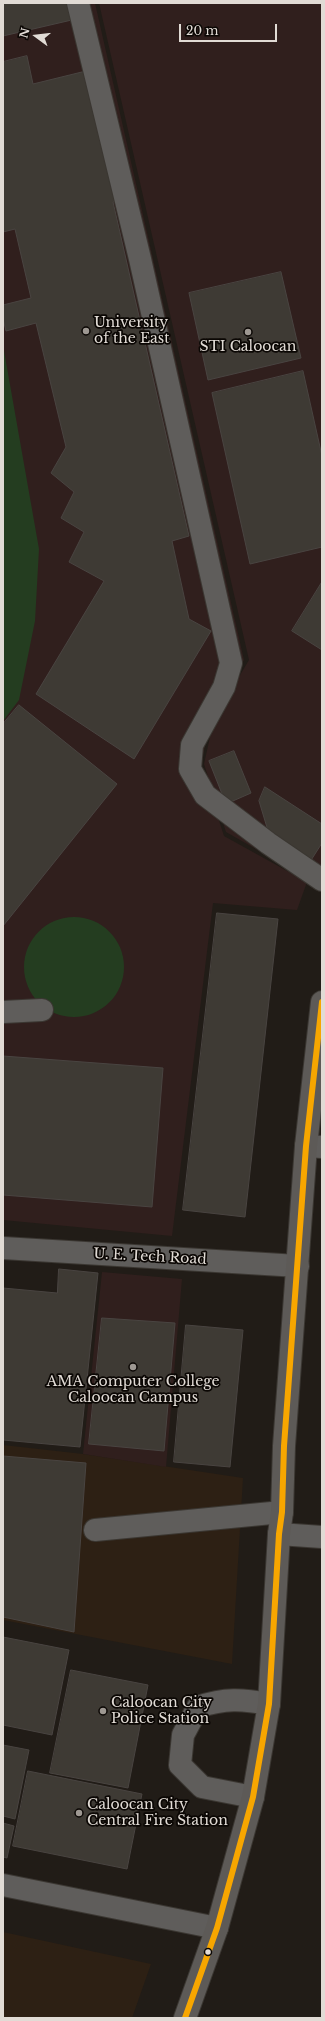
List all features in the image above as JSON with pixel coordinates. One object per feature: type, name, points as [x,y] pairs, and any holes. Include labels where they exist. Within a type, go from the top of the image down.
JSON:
[{"type":"highway","points":[[185,2018],[217,1928],[253,1797],[269,1704],[278,1534],[282,1512],[284,1446],[298,1266],[314,1146],[322,1002]]},
{"type":"street","points":[[78,3],[138,251],[231,663],[224,687],[192,746],[190,769],[205,795],[268,843],[322,880]]},
{"type":"street","points":[[3,1012],[42,1010]]},
{"type":"street","name":"U. E. Tech Road","points":[[3,1248],[298,1266]]},
{"type":"street","points":[[95,1530],[282,1512]]},
{"type":"street","points":[[278,1534],[322,1536]]},
{"type":"street","points":[[253,1797],[202,1787],[180,1765],[183,1735],[198,1707],[216,1701],[241,1699],[269,1704]]},
{"type":"street","points":[[3,1885],[217,1928]]},
{"type":"shaded area","name":"University of the East","points":[[3,3],[95,3],[244,660],[211,717],[201,765],[224,836],[307,882],[297,910],[213,903],[172,1236],[3,1220]]},
{"type":"shaded area","name":"STI Caloocan","points":[[99,3],[322,3],[322,873],[316,883],[226,832],[204,764],[214,719],[249,660]]},
{"type":"shaded area","name":"AMA Computer College Caloocan Campus","points":[[102,1272],[182,1279],[166,1467],[83,1454]]},
{"type":"shaded area","points":[[3,1445],[83,1454],[243,1478],[232,1664],[3,1620]]},
{"type":"shaded area","points":[[3,1932],[151,1964],[132,2018],[3,2018]]},
{"type":"green space","points":[[3,345],[39,549],[35,621],[19,700],[3,721]]},
{"type":"green space","points":[[74,917],[84,918],[102,925],[116,939],[123,957],[123,977],[116,995],[102,1009],[84,1016],[74,1017],[64,1016],[46,1009],[32,995],[25,977],[24,967],[25,957],[32,939],[46,925],[64,918]]},
{"type":"building","points":[[3,3],[72,3],[76,19],[3,36]]},
{"type":"building","points":[[27,56],[33,84],[90,70],[120,200],[113,202],[189,536],[172,541],[189,619],[211,631],[134,759],[36,694],[104,581],[69,562],[84,532],[61,518],[74,492],[51,473],[66,447],[36,323],[6,331],[3,319],[3,305],[31,298],[15,229],[3,232],[3,62]]},
{"type":"building","points":[[281,272],[301,358],[208,380],[189,293]]},
{"type":"building","points":[[303,371],[322,456],[322,547],[250,564],[212,393]]},
{"type":"building","points":[[322,582],[322,650],[292,631]]},
{"type":"building","points":[[19,705],[117,784],[3,926],[3,724]]},
{"type":"building","points":[[234,751],[251,793],[226,804],[209,761]]},
{"type":"building","points":[[265,787],[322,824],[322,843],[308,865],[272,844],[259,801]]},
{"type":"building","points":[[217,913],[278,919],[245,1217],[183,1210]]},
{"type":"building","points":[[3,1056],[163,1068],[152,1207],[3,1195]]},
{"type":"building","points":[[59,1269],[98,1273],[80,1447],[3,1440],[3,1288],[57,1293]]},
{"type":"building","name":"AMA Computer College Caloocan Campus","points":[[102,1318],[175,1323],[164,1451],[89,1444]]},
{"type":"building","points":[[186,1325],[243,1330],[230,1467],[174,1462]]},
{"type":"building","points":[[3,1456],[86,1463],[74,1632],[3,1617]]},
{"type":"building","points":[[3,1637],[69,1650],[52,1735],[3,1725]]},
{"type":"building","name":"Caloocan City Police Station","points":[[71,1670],[148,1685],[128,1788],[50,1773]]},
{"type":"building","points":[[3,1745],[29,1750],[15,1819],[3,1816]]},
{"type":"building","name":"Caloocan City Central Fire Station","points":[[28,1771],[142,1794],[127,1869],[13,1846]]},
{"type":"building","points":[[3,1823],[14,1826],[7,1858],[3,1857]]},
{"type":"transit line","points":[[185,2018],[217,1928],[253,1797],[269,1704],[279,1534],[282,1512],[284,1446],[306,1146],[322,1002]]},
{"type":"place","name":"University of the East","points":[[86,331]]},
{"type":"place","name":"STI Caloocan","points":[[248,332]]},
{"type":"place","name":"AMA Computer College Caloocan Campus","points":[[133,1367]]},
{"type":"place","name":"Caloocan City Police Station","points":[[103,1711]]},
{"type":"place","name":"Caloocan City Central Fire Station","points":[[79,1813]]}]
